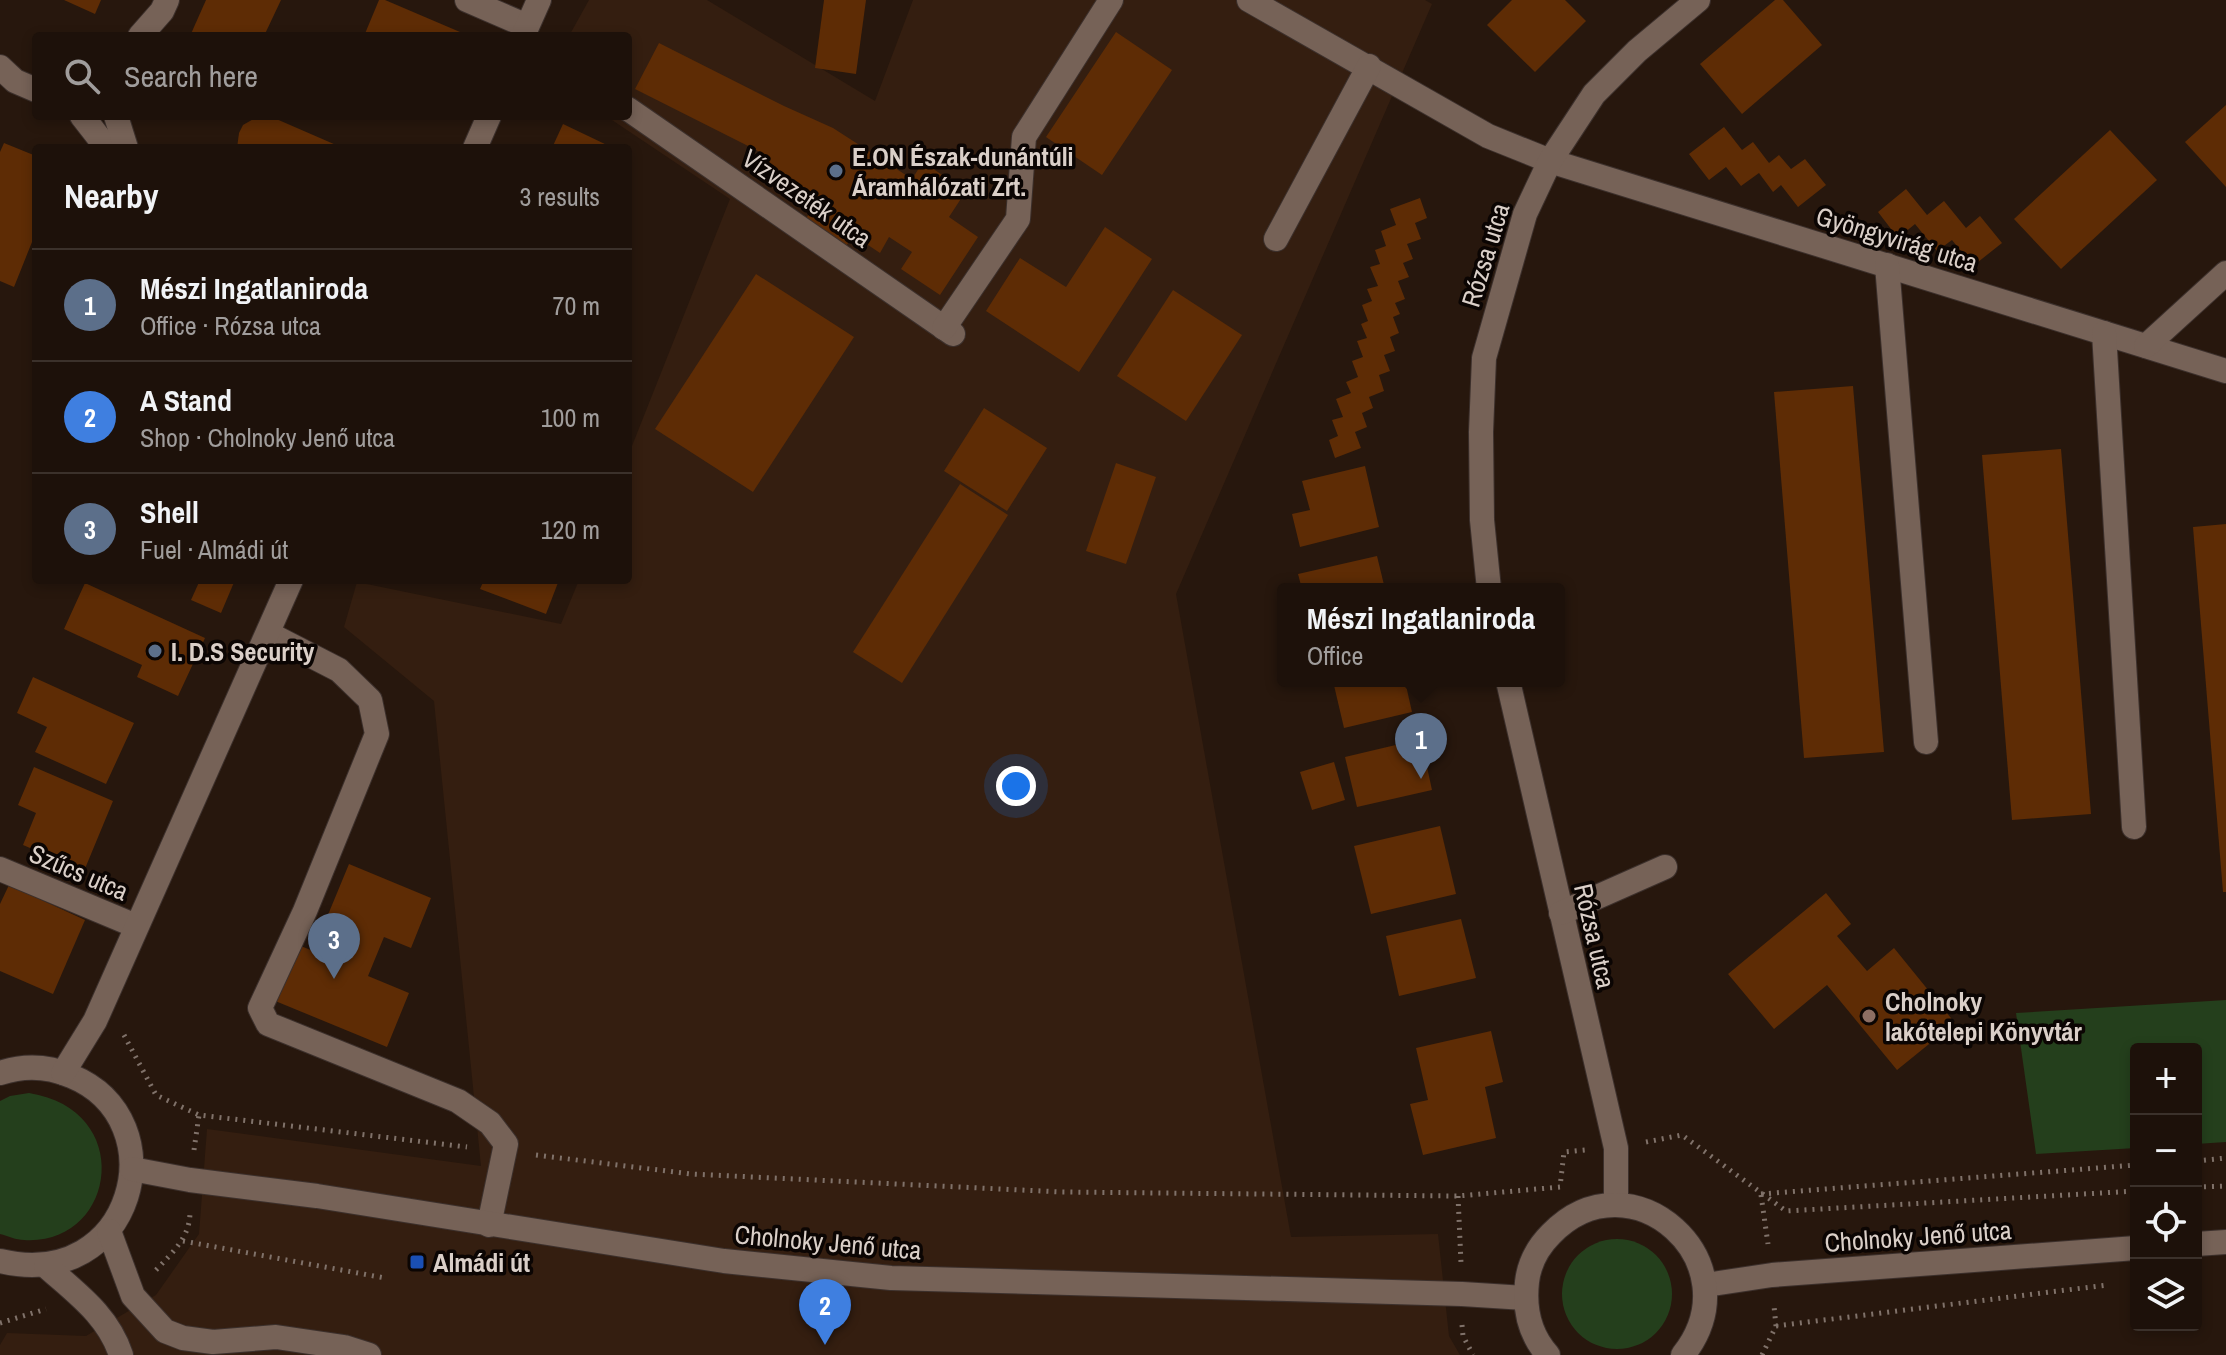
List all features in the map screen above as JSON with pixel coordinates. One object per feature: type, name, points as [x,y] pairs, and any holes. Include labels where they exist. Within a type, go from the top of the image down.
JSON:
[{"type":"street","points":[[144,32],[162,11],[167,0]]},
{"type":"street","points":[[467,0],[522,32]]},
{"type":"street","points":[[524,32],[539,0]]},
{"type":"street","name":"Vízvezeték utca","points":[[632,112],[949,331],[1018,219],[1024,137],[1111,0]]},
{"type":"street","name":"Gyöngyvirág utca","points":[[1249,0],[1488,136],[1550,161],[2226,371]]},
{"type":"street","name":"Rózsa utca","points":[[1488,583],[1482,520],[1484,358],[1525,214],[1550,161],[1594,94],[1637,51],[1698,0]]},
{"type":"street","points":[[1276,239],[1369,66]]},
{"type":"street","points":[[0,67],[15,81],[32,88]]},
{"type":"street","points":[[85,120],[104,144]]},
{"type":"street","points":[[117,120],[125,144]]},
{"type":"street","points":[[477,144],[487,120]]},
{"type":"street","points":[[1887,265],[1926,742]]},
{"type":"street","points":[[2146,346],[2226,273]]},
{"type":"street","points":[[2104,333],[2134,827]]},
{"type":"street","points":[[63,1073],[95,1021],[289,584]]},
{"type":"street","points":[[269,634],[339,670],[370,700],[377,734],[305,911],[260,1008],[268,1024],[458,1101],[490,1123],[506,1144],[489,1225]]},
{"type":"street","name":"Rózsa utca","points":[[1509,687],[1616,1148],[1616,1205]]},
{"type":"street","points":[[1561,913],[1665,867]]},
{"type":"street","name":"Szűcs utca","points":[[0,869],[136,926]]},
{"type":"street","points":[[0,1073],[36,1067],[63,1073],[88,1084],[115,1112],[127,1137],[132,1169],[126,1201],[109,1231],[99,1241],[74,1258],[46,1266],[0,1261]]},
{"type":"street","name":"Cholnoky Jenő utca","points":[[132,1169],[724,1261],[891,1278],[1446,1293],[1525,1298]]},
{"type":"street","points":[[1548,1355],[1540,1347],[1529,1323],[1525,1298],[1529,1269],[1542,1243],[1562,1222],[1587,1209],[1616,1205],[1642,1209],[1666,1220],[1685,1238],[1699,1260],[1706,1285],[1704,1314],[1694,1341],[1683,1355]]},
{"type":"street","points":[[109,1231],[133,1296],[165,1331],[183,1338],[213,1342],[276,1337],[344,1347],[369,1355]]},
{"type":"street","points":[[2202,1244],[2226,1242]]},
{"type":"street","name":"Cholnoky Jenő utca","points":[[1706,1285],[1772,1275],[2130,1248]]},
{"type":"street","points":[[46,1266],[100,1313],[121,1355]]},
{"type":"path","points":[[95,1021],[122,1031],[156,1095],[199,1115],[691,1174],[1062,1192],[1458,1196],[1560,1187],[1564,1152],[1616,1148],[1682,1135],[1786,1211],[2130,1191]]},
{"type":"path","points":[[2202,1160],[2226,1158]]},
{"type":"path","points":[[1760,1194],[2130,1165]]},
{"type":"path","points":[[2202,1187],[2226,1186]]},
{"type":"path","points":[[183,1241],[385,1278]]},
{"type":"path","points":[[1776,1326],[2120,1284]]},
{"type":"shaded area","points":[[589,0],[707,0],[875,101],[913,0],[1425,0],[1432,4],[1176,594],[1291,1237],[1438,1234],[1449,1336],[1460,1355],[0,1355],[0,1345],[7,1333],[86,1336],[156,1295],[199,1234],[207,1129],[481,1166],[434,701],[344,627],[356,584],[561,624],[577,584],[632,584],[632,446],[730,199],[612,120],[632,120],[632,32],[571,32]]},
{"type":"green space","points":[[2226,1000],[2226,1142],[2202,1144],[2202,1043],[2130,1043],[2130,1148],[2036,1154],[2016,1013]]},
{"type":"green space","points":[[29,1093],[64,1104],[87,1124],[99,1149],[102,1175],[94,1201],[79,1222],[55,1236],[24,1240],[0,1234],[0,1101]]},
{"type":"green space","points":[[1617,1239],[1638,1243],[1656,1255],[1668,1273],[1672,1294],[1668,1315],[1656,1333],[1638,1345],[1617,1349],[1596,1345],[1578,1333],[1566,1315],[1562,1294],[1566,1273],[1578,1255],[1596,1243]]},
{"type":"building","points":[[64,0],[101,0],[95,14]]},
{"type":"building","points":[[206,0],[281,0],[266,32],[192,32]]},
{"type":"building","points":[[379,0],[385,0],[460,32],[366,32]]},
{"type":"building","points":[[824,0],[866,0],[856,74],[815,68]]},
{"type":"building","points":[[1512,0],[1565,0],[1586,21],[1535,72],[1487,25]]},
{"type":"building","points":[[1775,0],[1783,0],[1822,45],[1742,114],[1700,64]]},
{"type":"building","points":[[1116,32],[1172,70],[1102,175],[1046,137]]},
{"type":"building","name":"E.ON Észak-dunántúli Áramhálózati Zrt.","points":[[659,43],[833,128],[912,179],[923,162],[966,191],[949,217],[978,237],[940,295],[901,269],[912,252],[889,237],[880,253],[853,235],[845,248],[804,221],[812,210],[790,195],[762,153],[635,89]]},
{"type":"building","points":[[2226,105],[2226,187],[2185,142]]},
{"type":"building","points":[[252,120],[279,120],[334,144],[238,144],[243,125]]},
{"type":"building","points":[[563,124],[605,144],[554,144]]},
{"type":"building","points":[[1724,127],[1742,150],[1753,142],[1769,163],[1779,155],[1791,169],[1805,159],[1826,185],[1798,207],[1781,185],[1773,192],[1759,173],[1741,186],[1726,167],[1709,180],[1689,154]]},
{"type":"building","points":[[2110,130],[2157,180],[2061,269],[2014,219]]},
{"type":"building","points":[[4,143],[32,154],[32,242],[14,287],[0,281],[0,152]]},
{"type":"building","points":[[1906,189],[1927,215],[1944,201],[1966,228],[1980,216],[2002,243],[1973,266],[1952,240],[1937,251],[1915,224],[1898,238],[1878,212]]},
{"type":"building","points":[[1420,198],[1427,218],[1415,223],[1421,239],[1407,244],[1413,259],[1403,263],[1409,277],[1398,281],[1405,299],[1395,303],[1400,314],[1393,317],[1399,333],[1390,337],[1395,351],[1384,355],[1390,371],[1379,375],[1384,391],[1369,397],[1373,408],[1362,413],[1367,427],[1355,432],[1361,448],[1335,458],[1329,440],[1338,436],[1332,420],[1343,417],[1336,399],[1351,393],[1346,382],[1358,377],[1352,361],[1363,357],[1357,341],[1367,338],[1361,324],[1368,321],[1362,305],[1372,301],[1367,289],[1378,286],[1370,267],[1380,264],[1375,250],[1386,246],[1381,231],[1396,225],[1390,209]]},
{"type":"building","points":[[1105,227],[1152,259],[1079,372],[986,311],[1020,258],[1066,287]]},
{"type":"building","points":[[756,274],[854,337],[753,492],[655,429]]},
{"type":"building","points":[[1173,290],[1242,335],[1186,421],[1117,376]]},
{"type":"building","points":[[1853,386],[1884,752],[1804,758],[1774,392]]},
{"type":"building","points":[[984,408],[1047,448],[1007,511],[944,471]]},
{"type":"building","points":[[2061,449],[2091,814],[2012,820],[1982,455]]},
{"type":"building","points":[[1116,463],[1156,477],[1126,564],[1086,551]]},
{"type":"building","points":[[1365,466],[1379,527],[1300,547],[1292,514],[1310,510],[1302,481]]},
{"type":"building","points":[[960,484],[1008,515],[902,683],[853,652]]},
{"type":"building","points":[[2226,524],[2226,892],[2223,892],[2193,527]]},
{"type":"building","points":[[1377,556],[1384,583],[1300,583],[1298,574]]},
{"type":"building","name":"I. D.S Security","points":[[87,584],[205,638],[178,696],[137,677],[142,665],[64,629]]},
{"type":"building","points":[[198,584],[233,584],[221,613],[191,600]]},
{"type":"building","points":[[482,584],[557,584],[546,614],[480,589]]},
{"type":"building","points":[[33,677],[134,723],[106,784],[35,752],[47,727],[17,713]]},
{"type":"building","points":[[1334,687],[1406,687],[1412,712],[1344,728]]},
{"type":"building","points":[[1421,739],[1432,790],[1357,807],[1345,757]]},
{"type":"building","points":[[1334,762],[1345,800],[1312,810],[1300,772]]},
{"type":"building","points":[[34,767],[113,801],[84,871],[23,845],[36,813],[18,805]]},
{"type":"building","points":[[1440,826],[1456,894],[1371,914],[1354,846]]},
{"type":"building","points":[[349,864],[431,898],[411,948],[384,937],[368,976],[409,993],[387,1047],[268,998],[291,942],[313,951]]},
{"type":"building","points":[[9,885],[85,920],[53,994],[0,971],[0,904]]},
{"type":"building","points":[[1826,893],[1851,924],[1837,936],[1867,971],[1894,948],[1955,1023],[1897,1070],[1827,985],[1774,1029],[1728,974]]},
{"type":"building","points":[[1461,919],[1476,978],[1399,996],[1386,936]]},
{"type":"building","points":[[1491,1031],[1503,1082],[1485,1087],[1496,1138],[1423,1155],[1410,1104],[1428,1100],[1416,1048]]},
{"type":"place","name":"E.ON Észak-dunántúli Áramhálózati Zrt.","points":[[836,171]]},
{"type":"place","name":"I. D.S Security","points":[[155,651]]},
{"type":"place","name":"Mészi Ingatlaniroda","points":[[1421,779]]},
{"type":"place","name":"Shell","points":[[334,979]]},
{"type":"place","name":"Cholnoky lakótelepi Könyvtár","points":[[1869,1016]]},
{"type":"place","name":"Almádi út","points":[[417,1262]]},
{"type":"place","name":"A Stand","points":[[825,1345]]}]
